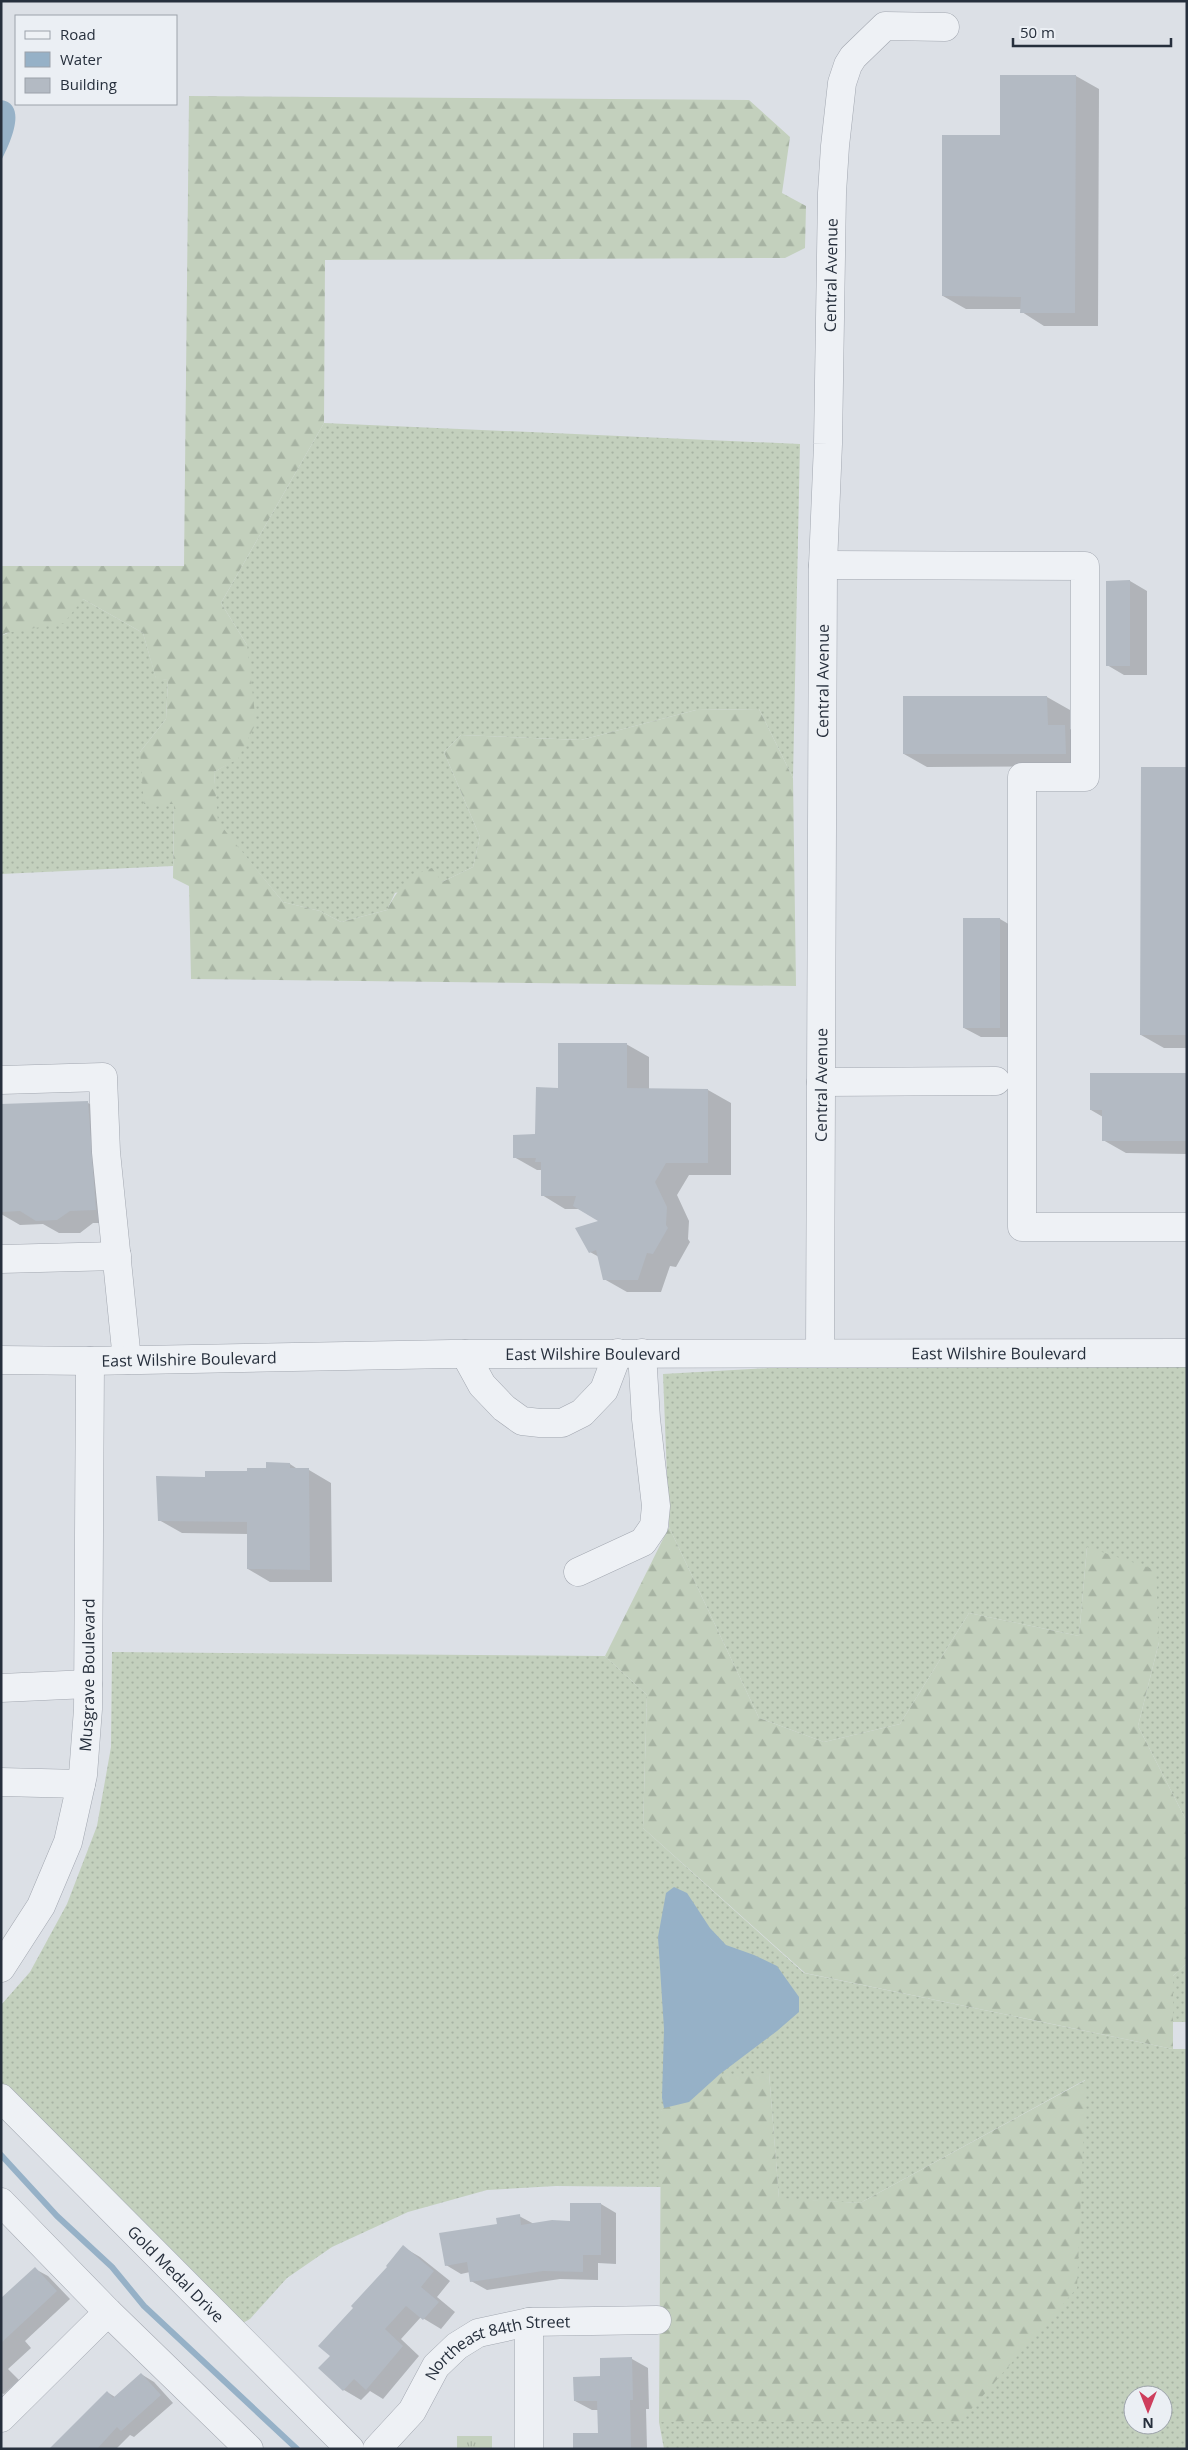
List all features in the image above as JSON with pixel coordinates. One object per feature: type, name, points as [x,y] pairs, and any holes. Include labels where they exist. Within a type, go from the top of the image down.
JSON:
[{"type":"street","name":"Central Avenue","points":[[820,1352],[823,565],[828,444],[832,193],[835,146],[842,83],[853,57],[885,26],[945,27]]},
{"type":"street","points":[[823,565],[1085,566],[1085,777],[1022,777],[1022,1227],[1187,1227]]},
{"type":"street","points":[[1,1080],[102,1077],[106,1152],[127,1360]]},
{"type":"street","points":[[821,1082],[996,1081]]},
{"type":"street","points":[[1,1259],[116,1256]]},
{"type":"street","points":[[465,1354],[482,1385],[504,1408],[522,1421],[562,1423],[582,1413],[604,1390],[630,1353]]},
{"type":"street","points":[[578,1572],[643,1542],[654,1526],[656,1506],[646,1419],[630,1353]]},
{"type":"street","name":"East Wilshire Boulevard","points":[[1,1360],[90,1361],[630,1353],[1187,1353]]},
{"type":"street","name":"Musgrave Boulevard","points":[[1,1968],[41,1906],[68,1842],[81,1784],[88,1709],[90,1361]]},
{"type":"street","points":[[1,1688],[88,1684]]},
{"type":"street","points":[[1,1782],[81,1784]]},
{"type":"street","name":"Gold Medal Drive","points":[[1,2098],[350,2449]]},
{"type":"street","points":[[1,2202],[108,2312],[248,2449]]},
{"type":"street","points":[[1,2418],[108,2312]]},
{"type":"street","name":"Northeast 84th Street","points":[[378,2449],[412,2412],[436,2366],[456,2346],[478,2333],[529,2322],[657,2320]]},
{"type":"street","points":[[529,2322],[530,2449]]},
{"type":"green space","points":[[189,96],[749,100],[790,137],[782,193],[806,206],[805,248],[785,258],[325,260],[324,423],[221,603],[247,645],[256,723],[238,759],[214,772],[218,822],[283,902],[320,911],[341,922],[387,910],[405,884],[424,871],[432,868],[442,882],[473,867],[480,837],[444,752],[461,735],[581,740],[696,710],[759,709],[793,778],[796,986],[191,979],[189,886],[173,878],[174,804],[144,804],[140,752],[166,719],[168,680],[156,679],[143,633],[83,599],[64,623],[6,633],[1,636],[1,566],[184,566]]},
{"type":"green space","points":[[324,423],[800,444],[793,778],[759,709],[696,710],[581,740],[461,735],[444,752],[480,837],[473,867],[442,882],[395,893],[387,910],[341,922],[320,911],[283,902],[217,822],[214,772],[238,758],[247,645],[221,603]]},
{"type":"green space","points":[[83,599],[143,633],[156,678],[168,680],[166,719],[140,752],[174,804],[173,866],[1,874],[1,636]]},
{"type":"green space","points":[[822,1365],[1187,1366],[1187,1822],[1138,1726],[1159,1642],[1087,1547],[1079,1636],[969,1613],[900,1724],[824,1742],[759,1718],[669,1527],[663,1374]]},
{"type":"green space","points":[[669,1527],[759,1718],[824,1742],[900,1724],[969,1613],[1079,1636],[1087,1547],[1156,1570],[1159,1642],[1138,1726],[1187,1822],[1187,1963],[1173,1976],[1173,2049],[805,1973],[643,1828],[647,1695],[605,1656]]},
{"type":"green space","points":[[112,1652],[605,1656],[647,1695],[643,1828],[804,1973],[1173,2049],[1187,2049],[1187,2449],[664,2449],[659,2422],[960,2422],[1085,2080],[860,2203],[779,2199],[769,2073],[661,2111],[661,2187],[556,2186],[487,2190],[408,2212],[332,2247],[287,2278],[250,2319],[241,2324],[1,2086],[1,2005],[30,1972],[67,1904],[97,1826],[111,1747]]},
{"type":"green space","points":[[1187,1963],[1187,2022],[1173,2022],[1173,1976]]},
{"type":"green space","points":[[769,2073],[779,2198],[860,2203],[1086,2080],[1077,2288],[960,2422],[659,2422],[661,2111],[695,2075]]},
{"type":"green space","points":[[457,2436],[492,2436],[492,2449],[457,2449]]},
{"type":"water","points":[[1,100],[9,103],[14,109],[15,117],[12,136],[1,161]]},
{"type":"water","points":[[674,1887],[687,1893],[710,1928],[726,1945],[777,1966],[799,1997],[799,2012],[720,2074],[689,2102],[664,2108],[662,2098],[664,2029],[658,1937],[666,1893]]},
{"type":"building","points":[[1000,75],[1076,75],[1075,313],[1020,313],[1021,297],[942,296],[942,135],[1000,135]]},
{"type":"building","points":[[1130,580],[1130,666],[1106,666],[1106,581]]},
{"type":"building","points":[[903,696],[1047,696],[1048,725],[1065,725],[1066,754],[903,754]]},
{"type":"building","points":[[1141,767],[1187,767],[1187,1035],[1140,1035]]},
{"type":"building","points":[[963,918],[1000,918],[1000,1028],[963,1028]]},
{"type":"building","points":[[558,1043],[627,1043],[627,1088],[708,1089],[708,1163],[666,1163],[655,1182],[667,1207],[666,1225],[668,1228],[653,1254],[647,1253],[638,1280],[603,1280],[596,1250],[589,1253],[575,1228],[598,1221],[573,1206],[576,1196],[541,1196],[541,1162],[535,1162],[536,1158],[513,1158],[513,1135],[535,1134],[536,1087],[558,1088]]},
{"type":"building","points":[[1090,1073],[1187,1073],[1187,1141],[1102,1141],[1102,1110],[1090,1110]]},
{"type":"building","points":[[88,1101],[96,1210],[70,1211],[57,1220],[36,1221],[20,1211],[1,1212],[1,1104]]},
{"type":"building","points":[[266,1462],[290,1463],[290,1468],[309,1468],[310,1570],[247,1569],[247,1522],[158,1521],[156,1476],[205,1477],[205,1471],[247,1471],[247,1468],[266,1468]]},
{"type":"building","points":[[570,2203],[601,2203],[601,2255],[583,2255],[583,2272],[543,2271],[470,2282],[467,2262],[445,2266],[439,2233],[497,2224],[496,2218],[520,2214],[521,2225],[552,2220],[570,2221]]},
{"type":"building","points":[[403,2245],[434,2271],[421,2287],[439,2302],[423,2320],[406,2306],[385,2329],[403,2346],[366,2390],[354,2379],[343,2391],[318,2368],[330,2356],[318,2346],[353,2308],[351,2306],[387,2267]]},
{"type":"building","points":[[35,2267],[57,2291],[1,2343],[1,2298]]},
{"type":"building","points":[[632,2357],[633,2400],[630,2400],[631,2449],[573,2449],[573,2433],[598,2433],[597,2401],[574,2401],[573,2377],[600,2376],[600,2358]]},
{"type":"building","points":[[141,2373],[161,2395],[121,2431],[117,2427],[97,2449],[49,2449],[107,2391],[113,2398]]},
{"type":"waterway","points":[[1,2155],[57,2216],[112,2267],[144,2306],[297,2449]]}]
